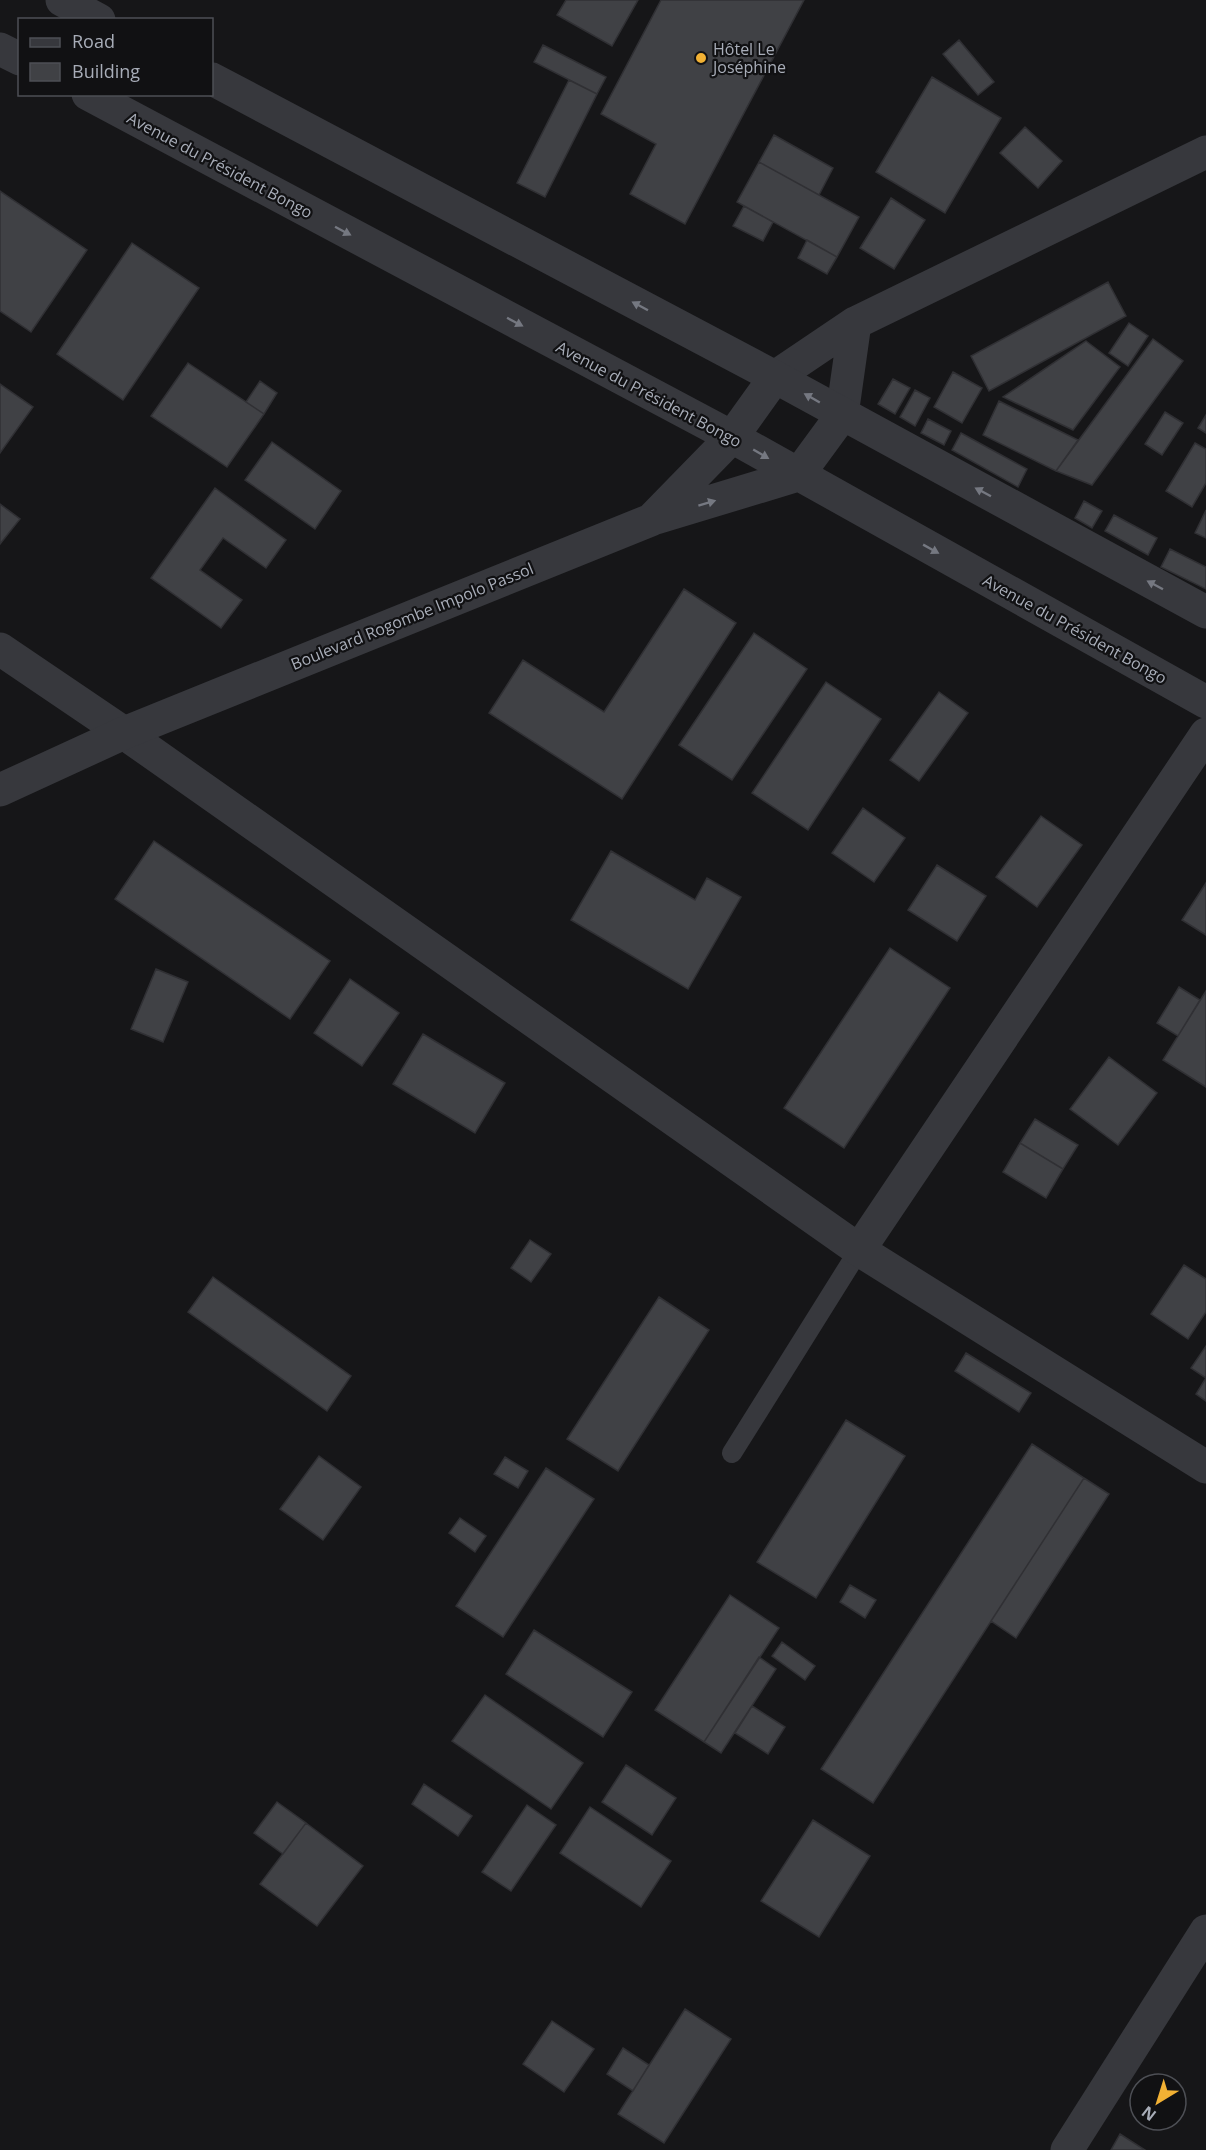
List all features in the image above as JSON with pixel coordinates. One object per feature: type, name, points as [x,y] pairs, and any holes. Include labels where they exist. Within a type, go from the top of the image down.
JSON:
[{"type":"street","points":[[62,0],[95,18]]},
{"type":"street","points":[[0,48],[18,58]]},
{"type":"street","points":[[213,80],[775,377],[1206,612]]},
{"type":"street","name":"Avenue du Président Bongo","points":[[92,96],[732,437],[1206,702]]},
{"type":"street","points":[[775,377],[855,323],[1206,152]]},
{"type":"street","points":[[651,520],[798,475],[842,415],[855,323]]},
{"type":"street","name":"Boulevard Rogombe Impolo Passol","points":[[0,790],[124,733],[651,520],[732,437],[775,377]]},
{"type":"street","points":[[0,649],[124,733],[860,1250],[1206,1467]]},
{"type":"street","points":[[860,1250],[1206,734]]},
{"type":"street","points":[[1067,2150],[1206,1931]]},
{"type":"lane","points":[[732,1453],[860,1250]]},
{"type":"building","points":[[566,0],[638,0],[612,46],[557,15]]},
{"type":"building","points":[[661,0],[804,0],[685,224],[630,194],[656,144],[601,114]]},
{"type":"building","points":[[959,40],[994,82],[978,95],[943,54]]},
{"type":"building","points":[[543,45],[606,77],[597,94],[534,62]]},
{"type":"building","points":[[932,77],[1001,118],[945,213],[876,172]]},
{"type":"building","points":[[569,80],[597,94],[545,197],[517,183]]},
{"type":"building","points":[[1025,127],[1062,161],[1038,188],[1000,153]]},
{"type":"building","points":[[774,135],[833,168],[819,195],[759,162]]},
{"type":"building","points":[[759,162],[859,217],[837,257],[737,202]]},
{"type":"building","points":[[0,191],[87,250],[31,332],[0,311]]},
{"type":"building","points":[[891,198],[925,220],[894,269],[860,248]]},
{"type":"building","points":[[744,206],[773,222],[763,241],[733,226]]},
{"type":"building","points":[[807,240],[837,257],[827,274],[798,258]]},
{"type":"building","points":[[132,243],[199,288],[123,400],[57,354]]},
{"type":"building","points":[[1108,282],[1126,316],[989,391],[971,356]]},
{"type":"building","points":[[1129,323],[1148,336],[1128,366],[1109,353]]},
{"type":"building","points":[[1153,339],[1183,361],[1092,485],[1056,471]]},
{"type":"building","points":[[1086,341],[1120,367],[1073,430],[1003,397]]},
{"type":"building","points":[[188,363],[264,414],[227,467],[151,416]]},
{"type":"building","points":[[953,372],[982,388],[962,423],[934,407]]},
{"type":"building","points":[[893,379],[910,388],[895,414],[878,404]]},
{"type":"building","points":[[260,381],[277,393],[264,414],[246,402]]},
{"type":"building","points":[[0,384],[33,407],[0,453]]},
{"type":"building","points":[[915,390],[930,398],[915,426],[900,417]]},
{"type":"building","points":[[999,401],[1078,440],[1056,471],[983,435]]},
{"type":"building","points":[[1165,412],[1183,423],[1162,455],[1145,444]]},
{"type":"building","points":[[1206,415],[1206,433],[1198,428]]},
{"type":"building","points":[[928,419],[951,431],[944,445],[921,433]]},
{"type":"building","points":[[961,433],[1027,469],[1018,487],[952,450]]},
{"type":"building","points":[[272,442],[341,491],[315,529],[245,480]]},
{"type":"building","points":[[1195,443],[1206,449],[1206,483],[1192,507],[1166,491]]},
{"type":"building","points":[[215,488],[286,540],[266,568],[223,538],[200,570],[242,600],[221,628],[151,578]]},
{"type":"building","points":[[1084,501],[1102,511],[1092,528],[1075,518]]},
{"type":"building","points":[[0,504],[20,519],[0,544]]},
{"type":"building","points":[[1206,510],[1206,538],[1195,533]]},
{"type":"building","points":[[1114,515],[1157,538],[1148,555],[1105,531]]},
{"type":"building","points":[[1170,549],[1206,567],[1206,589],[1161,567]]},
{"type":"building","points":[[684,589],[736,623],[622,799],[489,713],[523,660],[604,712]]},
{"type":"building","points":[[754,633],[807,669],[732,780],[679,745]]},
{"type":"building","points":[[826,682],[881,719],[808,830],[752,793]]},
{"type":"building","points":[[939,692],[968,713],[919,781],[890,760]]},
{"type":"building","points":[[863,808],[905,838],[874,882],[832,853]]},
{"type":"building","points":[[1041,816],[1082,845],[1037,907],[996,877]]},
{"type":"building","points":[[154,841],[330,961],[290,1019],[115,899]]},
{"type":"building","points":[[611,851],[695,900],[707,878],[741,897],[688,989],[571,920]]},
{"type":"building","points":[[937,865],[986,896],[957,941],[908,910]]},
{"type":"building","points":[[1206,883],[1206,935],[1182,920]]},
{"type":"building","points":[[890,948],[950,988],[844,1148],[784,1108]]},
{"type":"building","points":[[156,969],[188,982],[163,1042],[131,1029]]},
{"type":"building","points":[[350,979],[399,1013],[362,1066],[314,1033]]},
{"type":"building","points":[[1179,987],[1200,1000],[1178,1036],[1157,1023]]},
{"type":"building","points":[[1206,991],[1206,1087],[1163,1060]]},
{"type":"building","points":[[423,1034],[505,1083],[475,1133],[393,1084]]},
{"type":"building","points":[[1109,1057],[1157,1093],[1118,1145],[1070,1109]]},
{"type":"building","points":[[1035,1119],[1078,1145],[1063,1169],[1020,1143]]},
{"type":"building","points":[[1020,1143],[1063,1169],[1046,1198],[1003,1172]]},
{"type":"building","points":[[530,1240],[551,1254],[531,1282],[511,1268]]},
{"type":"building","points":[[1184,1265],[1206,1279],[1206,1312],[1188,1339],[1151,1314]]},
{"type":"building","points":[[213,1277],[351,1376],[327,1411],[188,1312]]},
{"type":"building","points":[[659,1297],[709,1330],[618,1471],[567,1439]]},
{"type":"building","points":[[1206,1346],[1206,1378],[1191,1368]]},
{"type":"building","points":[[966,1353],[1031,1393],[1019,1412],[955,1371]]},
{"type":"building","points":[[1206,1378],[1206,1401],[1196,1394]]},
{"type":"building","points":[[846,1420],[905,1456],[816,1598],[757,1562]]},
{"type":"building","points":[[1032,1444],[1084,1478],[873,1803],[821,1769]]},
{"type":"building","points":[[319,1456],[361,1487],[323,1540],[280,1509]]},
{"type":"building","points":[[505,1457],[528,1471],[518,1488],[494,1474]]},
{"type":"building","points":[[546,1468],[594,1499],[503,1637],[456,1606]]},
{"type":"building","points":[[1084,1478],[1109,1494],[1016,1638],[991,1621]]},
{"type":"building","points":[[460,1518],[486,1536],[475,1552],[449,1533]]},
{"type":"building","points":[[850,1585],[876,1600],[865,1618],[840,1602]]},
{"type":"building","points":[[730,1595],[779,1628],[704,1742],[655,1710]]},
{"type":"building","points":[[534,1630],[632,1692],[603,1737],[506,1674]]},
{"type":"building","points":[[782,1642],[815,1666],[805,1680],[772,1656]]},
{"type":"building","points":[[759,1657],[776,1669],[721,1753],[704,1742]]},
{"type":"building","points":[[485,1695],[583,1763],[551,1809],[452,1741]]},
{"type":"building","points":[[752,1706],[785,1727],[768,1754],[735,1733]]},
{"type":"building","points":[[626,1765],[676,1798],[652,1835],[602,1802]]},
{"type":"building","points":[[424,1784],[472,1816],[458,1836],[412,1804]]},
{"type":"building","points":[[277,1802],[306,1823],[283,1854],[254,1833]]},
{"type":"building","points":[[527,1805],[556,1825],[511,1891],[482,1872]]},
{"type":"building","points":[[590,1807],[671,1861],[641,1907],[560,1853]]},
{"type":"building","points":[[813,1820],[870,1856],[819,1937],[761,1901]]},
{"type":"building","points":[[306,1823],[363,1866],[317,1926],[260,1884]]},
{"type":"building","points":[[685,2009],[731,2039],[664,2143],[618,2114]]},
{"type":"building","points":[[552,2021],[594,2049],[564,2092],[523,2064]]},
{"type":"building","points":[[623,2048],[649,2065],[633,2091],[607,2074]]},
{"type":"building","points":[[1120,2134],[1145,2150],[1111,2150]]},
{"type":"place","name":"Hôtel Le Joséphine","points":[[701,58]]}]
